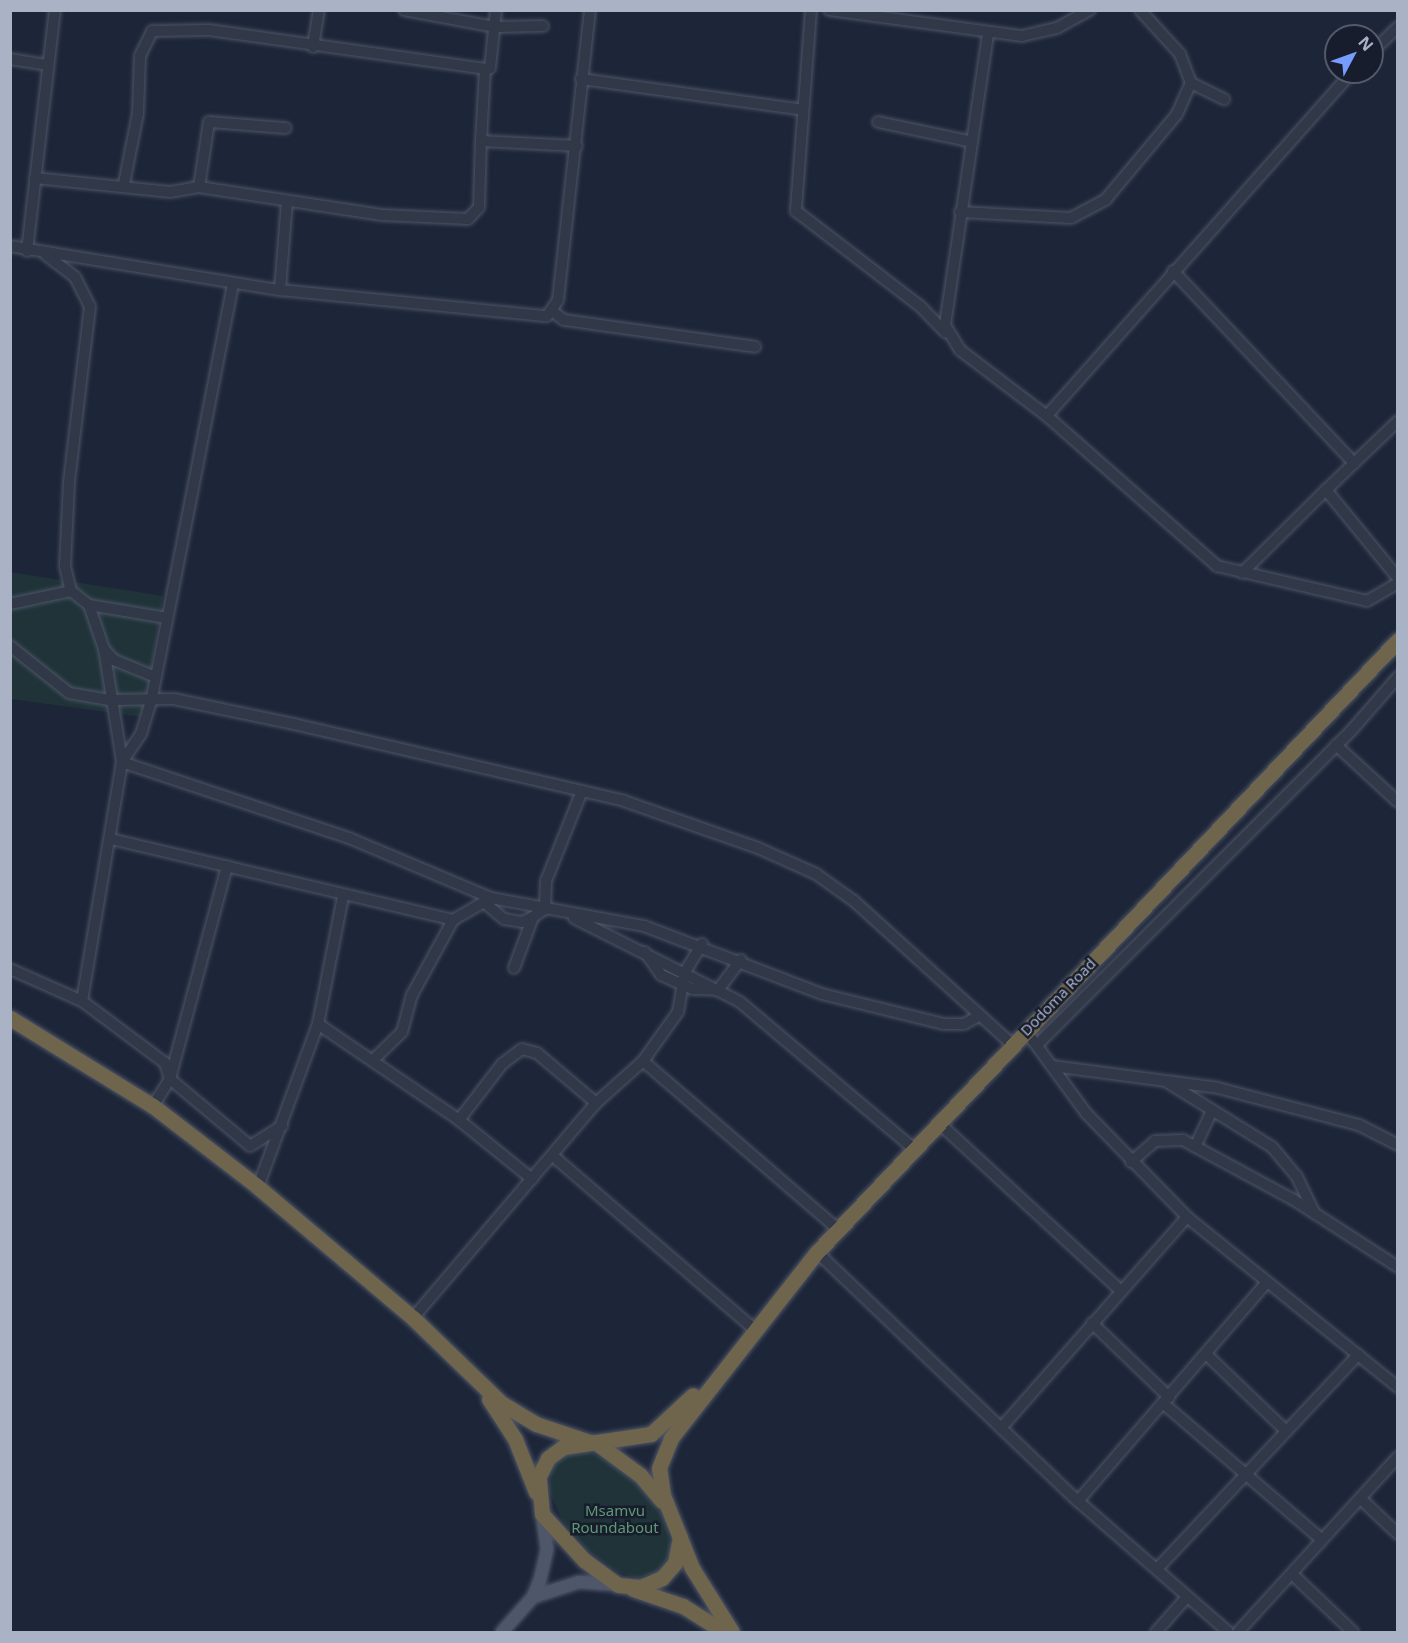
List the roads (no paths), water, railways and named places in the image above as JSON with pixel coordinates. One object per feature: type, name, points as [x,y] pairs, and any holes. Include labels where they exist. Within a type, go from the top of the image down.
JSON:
[{"type":"highway","name":"Dodoma Road","points":[[673,1518],[659,1482],[665,1449],[753,1328],[816,1252],[1398,639]]},
{"type":"highway","points":[[10,1018],[153,1106],[258,1187],[413,1318],[481,1386],[536,1424],[592,1442],[640,1474],[673,1518],[705,1592],[732,1632]]},
{"type":"highway","name":"Dodoma Road","points":[[592,1442],[642,1438],[660,1429],[727,1362]]},
{"type":"highway","points":[[481,1386],[515,1439],[541,1507],[584,1560],[623,1586],[683,1606],[724,1632]]},
{"type":"highway","points":[[541,1507],[539,1476],[548,1458],[563,1447],[592,1442]]},
{"type":"highway","points":[[623,1586],[649,1585],[666,1574],[680,1537]]},
{"type":"main road","points":[[506,1631],[533,1597],[547,1550],[541,1507]]},
{"type":"main road","points":[[533,1597],[579,1582],[623,1586]]},
{"type":"street","points":[[27,251],[55,10]]},
{"type":"street","points":[[313,47],[319,10]]},
{"type":"street","points":[[404,10],[495,27],[543,26]]},
{"type":"street","points":[[124,184],[138,113],[140,56],[152,31],[176,26],[313,47],[485,69],[490,68],[496,10]]},
{"type":"street","points":[[552,311],[577,146],[581,79],[590,10]]},
{"type":"street","points":[[811,10],[796,211],[920,306],[946,333],[1047,416],[1196,552],[1242,573],[1367,601],[1398,583]]},
{"type":"street","points":[[829,10],[878,14],[988,34],[1037,35],[1090,10]]},
{"type":"street","points":[[960,212],[1071,218],[1090,210],[1155,143],[1185,103],[1191,83],[1180,54],[1140,10]]},
{"type":"street","points":[[1384,40],[1398,27]]},
{"type":"street","points":[[946,333],[968,141],[988,34]]},
{"type":"street","points":[[10,59],[47,64]]},
{"type":"street","points":[[35,178],[124,184],[170,192],[199,187],[382,215],[474,219],[479,207],[480,141],[485,69]]},
{"type":"street","points":[[581,79],[803,110]]},
{"type":"street","points":[[1191,83],[1224,99]]},
{"type":"street","points":[[1047,416],[1173,271],[1341,84]]},
{"type":"street","points":[[199,187],[209,122],[286,128]]},
{"type":"street","points":[[878,122],[968,141]]},
{"type":"street","points":[[480,141],[577,146]]},
{"type":"street","points":[[280,290],[287,201]]},
{"type":"street","points":[[10,246],[27,251],[280,290],[538,317],[552,311]]},
{"type":"street","points":[[44,253],[75,277],[90,306],[69,482],[65,566],[71,591],[89,605],[166,618]]},
{"type":"street","points":[[1173,271],[1354,463]]},
{"type":"street","points":[[122,762],[141,734],[152,697],[153,676],[197,485],[232,284]]},
{"type":"street","points":[[552,311],[564,320],[755,347]]},
{"type":"street","points":[[1242,573],[1398,421]]},
{"type":"street","points":[[1326,490],[1398,578]]},
{"type":"street","points":[[10,604],[71,591]]},
{"type":"street","points":[[82,1002],[111,839],[122,762],[110,700],[104,649],[89,605]]},
{"type":"street","points":[[10,646],[69,693],[110,700],[152,697],[582,790],[694,823],[816,874],[893,932],[1013,1045]]},
{"type":"street","points":[[104,649],[114,660],[153,676]]},
{"type":"street","points":[[1037,1045],[1336,745],[1398,677]]},
{"type":"street","points":[[1336,745],[1398,802]]},
{"type":"street","points":[[122,762],[349,838],[488,900],[644,926],[702,944],[822,994],[944,1024],[964,1024],[980,1015]]},
{"type":"street","points":[[545,909],[546,881],[582,790]]},
{"type":"street","points":[[111,839],[343,896],[453,920]]},
{"type":"street","points":[[153,1106],[170,1079],[227,866]]},
{"type":"street","points":[[258,1187],[318,1024],[343,896]]},
{"type":"street","points":[[488,900],[504,920],[522,922],[545,909]]},
{"type":"street","points":[[373,1060],[402,1032],[412,995],[453,920],[488,900]]},
{"type":"street","points":[[561,912],[685,972],[740,1002],[914,1149]]},
{"type":"street","points":[[514,968],[533,917]]},
{"type":"street","points":[[413,1318],[596,1103],[643,1061],[678,1012],[685,972],[702,944]]},
{"type":"street","points":[[645,952],[661,975],[682,988],[718,990]]},
{"type":"street","points":[[718,990],[741,960]]},
{"type":"street","points":[[10,969],[82,1002],[150,1049],[170,1079],[250,1146],[282,1125]]},
{"type":"street","points":[[318,1024],[459,1120],[532,1179]]},
{"type":"street","points":[[1026,1031],[1131,1161],[1187,1217],[1398,1388]]},
{"type":"street","points":[[459,1120],[502,1064],[522,1049],[537,1053],[596,1103]]},
{"type":"street","points":[[643,1061],[839,1230]]},
{"type":"street","points":[[1052,1066],[1162,1079],[1283,1104],[1359,1125],[1398,1145]]},
{"type":"street","points":[[1162,1079],[1272,1147],[1297,1177],[1316,1216]]},
{"type":"street","points":[[1195,1147],[1212,1111]]},
{"type":"street","points":[[939,1123],[1119,1289]]},
{"type":"street","points":[[1131,1161],[1155,1141],[1171,1137],[1195,1147],[1316,1216],[1398,1268]]},
{"type":"street","points":[[553,1156],[753,1328]]},
{"type":"street","points":[[1001,1428],[1119,1289],[1187,1217]]},
{"type":"street","points":[[816,1252],[1078,1501],[1228,1632]]},
{"type":"street","points":[[1078,1501],[1167,1401],[1266,1283]]},
{"type":"street","points":[[1092,1323],[1167,1401],[1322,1540]]},
{"type":"street","points":[[1206,1354],[1286,1431]]},
{"type":"street","points":[[1157,1569],[1248,1475],[1358,1355]]},
{"type":"street","points":[[1238,1632],[1362,1500],[1398,1457]]},
{"type":"street","points":[[1362,1500],[1398,1534]]},
{"type":"street","points":[[1293,1575],[1353,1632]]},
{"type":"street","points":[[1156,1632],[1187,1597]]},
{"type":"park label","name":"Msamvu Roundabout","points":[[615,1518]]}]
